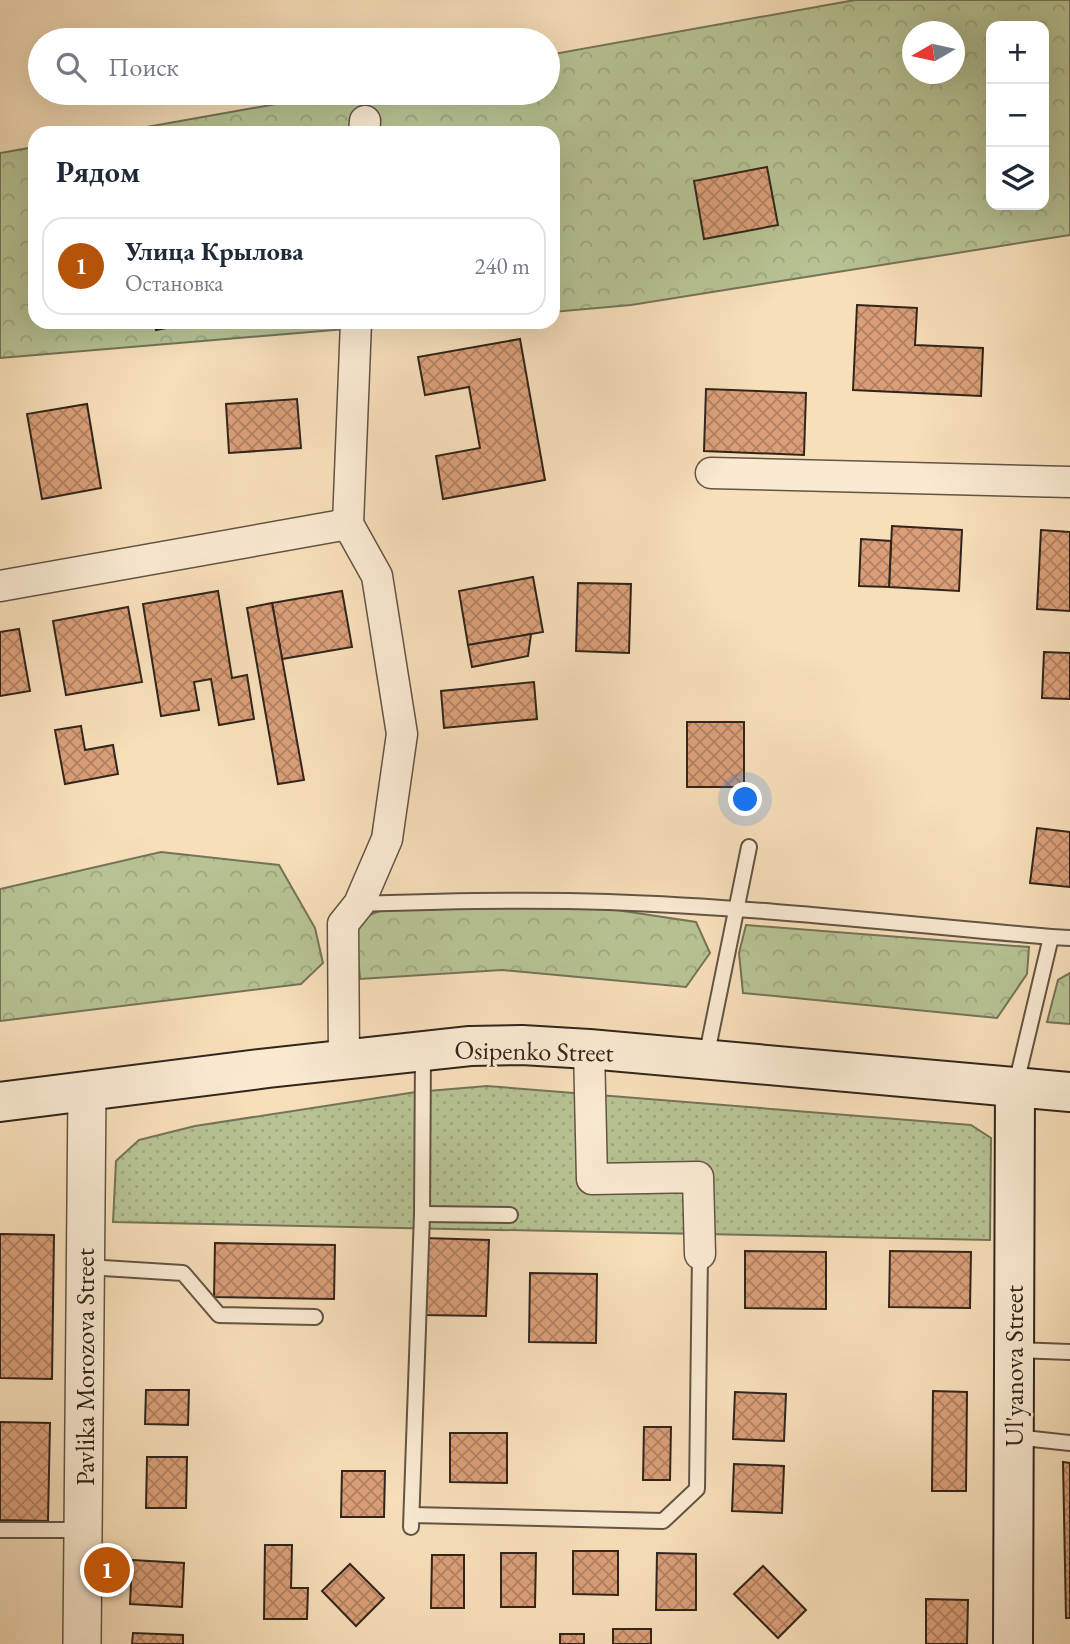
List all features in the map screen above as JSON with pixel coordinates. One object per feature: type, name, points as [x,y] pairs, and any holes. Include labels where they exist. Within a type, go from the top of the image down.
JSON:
[{"type":"main road","name":"Osipenko Street","points":[[0,1102],[344,1059],[470,1046],[522,1045],[1070,1092]]},
{"type":"main road","name":"Ul'yanova Street","points":[[1013,1644],[1015,1087]]},
{"type":"street","points":[[344,1059],[343,924],[359,904],[387,839],[402,734],[377,576],[348,524],[356,329]]},
{"type":"street","points":[[711,473],[1070,482]]},
{"type":"street","points":[[0,586],[348,524]]},
{"type":"street","points":[[589,1049],[592,1179],[698,1177],[700,1254]]},
{"type":"street","name":"Pavlika Morozova Street","points":[[82,1644],[87,1091]]},
{"type":"lane","points":[[705,1059],[749,847]]},
{"type":"lane","points":[[359,904],[452,901],[608,902],[736,909],[1070,938]]},
{"type":"lane","points":[[1015,1087],[1051,937]]},
{"type":"lane","points":[[423,1051],[422,1214],[412,1521],[663,1521],[697,1489],[700,1254]]},
{"type":"lane","points":[[422,1214],[510,1215]]},
{"type":"lane","points":[[85,1267],[183,1273],[219,1315],[316,1317]]},
{"type":"lane","points":[[1014,1350],[1070,1352]]},
{"type":"lane","points":[[1014,1437],[1070,1443]]},
{"type":"lane","points":[[0,1530],[83,1530]]},
{"type":"green space","points":[[855,0],[1070,0],[1070,235],[631,305],[560,311],[560,126],[152,126],[270,105],[560,105],[560,53]]},
{"type":"green space","points":[[28,148],[28,329],[346,329],[0,358],[0,153]]},
{"type":"green space","points":[[161,852],[279,865],[315,928],[323,963],[301,984],[0,1021],[0,889]]},
{"type":"green space","points":[[425,895],[543,899],[696,922],[710,953],[686,987],[502,970],[360,979],[355,920]]},
{"type":"green space","points":[[746,925],[1029,947],[1027,974],[997,1018],[743,993],[739,953]]},
{"type":"green space","points":[[1070,973],[1070,1024],[1047,1022],[1058,980]]},
{"type":"green space","points":[[487,1086],[971,1125],[991,1138],[990,1240],[113,1222],[116,1161],[139,1140],[195,1126],[416,1092]]},
{"type":"building","points":[[767,167],[778,225],[704,239],[694,181]]},
{"type":"building","points":[[857,305],[917,308],[915,345],[983,348],[981,396],[853,390]]},
{"type":"building","points":[[520,339],[545,480],[443,499],[436,456],[480,448],[469,387],[425,395],[418,357]]},
{"type":"building","points":[[706,389],[806,393],[804,455],[704,451]]},
{"type":"building","points":[[297,399],[301,448],[229,453],[226,404]]},
{"type":"building","points":[[87,404],[101,488],[42,499],[27,414]]},
{"type":"building","points":[[892,526],[962,530],[959,591],[889,587]]},
{"type":"building","points":[[1041,530],[1070,532],[1070,611],[1037,609]]},
{"type":"building","points":[[861,539],[891,541],[889,587],[859,586]]},
{"type":"building","points":[[533,577],[543,632],[468,645],[459,591]]},
{"type":"building","points":[[578,583],[631,584],[629,653],[576,651]]},
{"type":"building","points":[[218,591],[232,678],[247,675],[254,719],[219,725],[211,679],[194,682],[199,710],[161,716],[143,604]]},
{"type":"building","points":[[342,591],[352,647],[282,659],[272,603]]},
{"type":"building","points":[[272,603],[304,780],[278,784],[247,608]]},
{"type":"building","points":[[128,607],[142,682],[66,695],[53,621]]},
{"type":"building","points":[[19,629],[30,691],[0,696],[0,632]]},
{"type":"building","points":[[531,634],[528,656],[472,667],[468,645]]},
{"type":"building","points":[[1044,652],[1070,653],[1070,699],[1042,698]]},
{"type":"building","points":[[534,682],[537,719],[444,728],[441,691]]},
{"type":"building","points":[[687,722],[744,722],[744,787],[687,787]]},
{"type":"building","points":[[81,726],[85,750],[113,745],[118,774],[65,784],[55,730]]},
{"type":"building","points":[[1037,828],[1070,832],[1070,887],[1030,883]]},
{"type":"building","points":[[0,1234],[54,1235],[52,1379],[0,1378]]},
{"type":"building","points":[[424,1238],[489,1240],[486,1316],[422,1315]]},
{"type":"building","points":[[215,1243],[335,1245],[334,1299],[214,1297]]},
{"type":"building","points":[[745,1251],[826,1252],[826,1309],[745,1308]]},
{"type":"building","points":[[890,1251],[971,1252],[970,1308],[889,1307]]},
{"type":"building","points":[[530,1273],[597,1274],[596,1343],[529,1342]]},
{"type":"building","points":[[146,1390],[189,1390],[188,1425],[145,1424]]},
{"type":"building","points":[[933,1391],[967,1392],[966,1491],[932,1491]]},
{"type":"building","points":[[735,1392],[786,1394],[784,1441],[733,1439]]},
{"type":"building","points":[[0,1422],[50,1423],[48,1521],[0,1520]]},
{"type":"building","points":[[644,1427],[671,1427],[670,1480],[643,1480]]},
{"type":"building","points":[[450,1433],[507,1433],[507,1483],[450,1482]]},
{"type":"building","points":[[147,1457],[187,1457],[186,1508],[146,1508]]},
{"type":"building","points":[[1063,1462],[1070,1463],[1070,1618],[1066,1618]]},
{"type":"building","points":[[734,1464],[784,1466],[782,1513],[732,1511]]},
{"type":"building","points":[[342,1471],[385,1471],[384,1517],[341,1517]]},
{"type":"building","points":[[265,1545],[292,1545],[291,1588],[308,1588],[307,1619],[264,1619]]},
{"type":"building","points":[[573,1551],[618,1551],[618,1595],[573,1594]]},
{"type":"building","points":[[501,1553],[536,1553],[535,1607],[501,1607]]},
{"type":"building","points":[[657,1553],[696,1554],[696,1610],[656,1610]]},
{"type":"building","points":[[432,1555],[464,1555],[464,1608],[431,1608]]},
{"type":"building","points":[[132,1560],[184,1563],[182,1607],[130,1604]]},
{"type":"building","points":[[350,1564],[384,1598],[356,1626],[322,1591]]},
{"type":"building","points":[[763,1566],[806,1610],[778,1638],[734,1594]]},
{"type":"building","points":[[926,1599],[968,1600],[967,1644],[926,1644]]},
{"type":"building","points":[[613,1629],[651,1629],[651,1644],[613,1644]]},
{"type":"building","points":[[133,1633],[183,1635],[183,1644],[132,1644]]},
{"type":"building","points":[[560,1634],[584,1634],[584,1644],[560,1644]]},
{"type":"place","name":"Улица Крылова","points":[[107,1570]]}]
